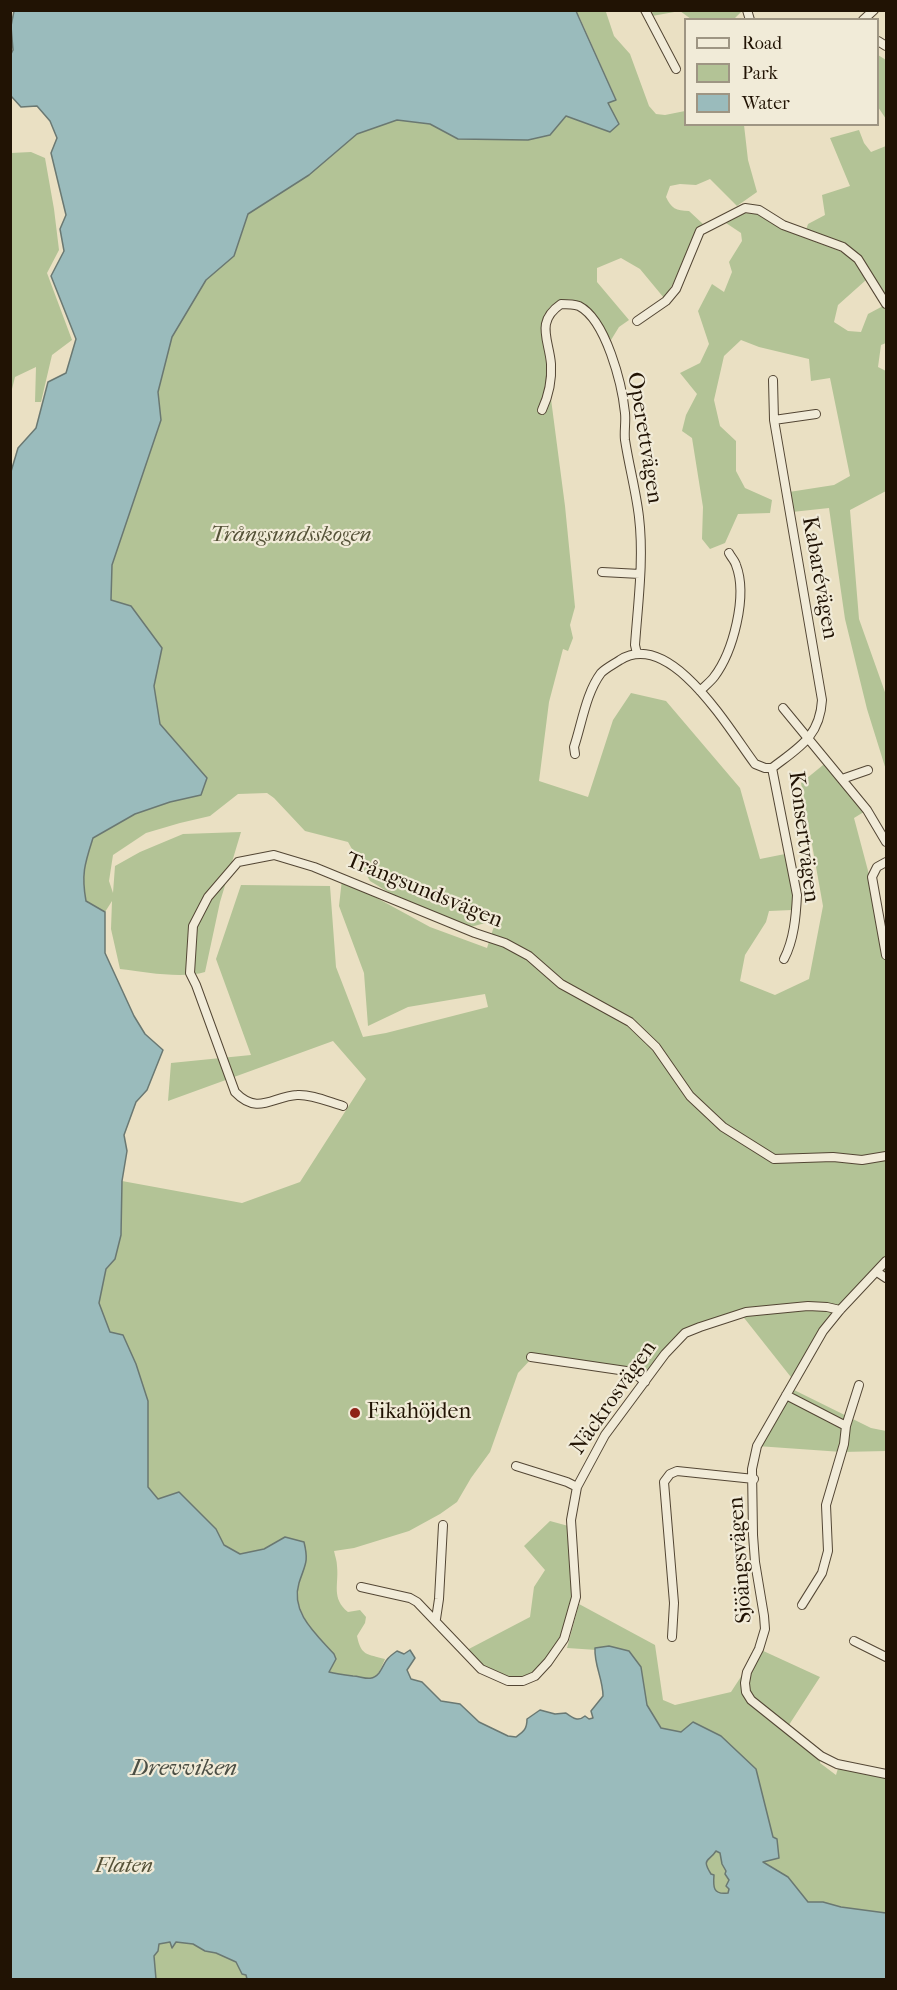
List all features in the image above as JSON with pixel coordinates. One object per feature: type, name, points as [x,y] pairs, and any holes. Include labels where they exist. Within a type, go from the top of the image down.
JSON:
[{"type":"street","points":[[645,10],[676,69]]},
{"type":"street","points":[[637,321],[666,301],[676,289],[700,231],[745,208],[759,210],[783,225],[843,247],[858,259],[886,304]]},
{"type":"street","name":"Operettvägen","points":[[542,410],[549,394],[551,365],[545,327],[547,317],[561,304],[579,306],[592,317],[606,340],[622,392],[626,415],[625,434],[639,516],[640,574],[635,645],[637,654]]},
{"type":"street","name":"Kabarévägen","points":[[773,380],[774,420],[822,700],[821,714],[809,739]]},
{"type":"street","points":[[774,420],[816,414]]},
{"type":"street","points":[[700,691],[714,677],[722,663],[732,643],[736,627],[739,581],[736,565],[729,553]]},
{"type":"street","points":[[602,572],[640,574]]},
{"type":"street","points":[[575,754],[574,747],[592,689],[603,671],[625,657],[637,654],[662,659],[690,679],[755,764],[772,768]]},
{"type":"street","name":"Konsertvägen","points":[[783,708],[809,739],[772,768],[797,895],[797,908],[789,949],[784,959]]},
{"type":"street","points":[[809,739],[867,810],[886,842]]},
{"type":"street","points":[[842,779],[868,770]]},
{"type":"street","name":"Trångsundsvägen","points":[[343,1106],[298,1095],[270,1103],[252,1103],[242,1100],[235,1092],[190,973],[193,926],[208,897],[238,862],[274,855],[314,867],[505,943],[529,956],[561,984],[630,1022],[656,1047],[690,1096],[723,1127],[774,1159],[833,1157],[862,1160],[886,1156]]},
{"type":"street","points":[[886,862],[877,867],[872,877],[886,955]]},
{"type":"street","name":"Sjöängsvägen","points":[[886,1262],[823,1331],[757,1446],[753,1459],[753,1535],[765,1629],[759,1649],[747,1672],[745,1683],[746,1692],[751,1700],[822,1756],[837,1764],[886,1774]]},
{"type":"street","points":[[877,1272],[886,1278]]},
{"type":"street","name":"Näckrosvägen","points":[[361,1587],[410,1598],[417,1602],[482,1669],[508,1681],[523,1681],[535,1676],[564,1639],[576,1597],[571,1520],[577,1487],[605,1435],[665,1354],[685,1334],[700,1326],[746,1312],[808,1306],[840,1310]]},
{"type":"street","points":[[531,1357],[633,1372],[645,1382]]},
{"type":"street","points":[[802,1605],[822,1573],[828,1551],[826,1504],[859,1385]]},
{"type":"street","points":[[786,1395],[846,1426]]},
{"type":"street","points":[[516,1466],[577,1487]]},
{"type":"street","points":[[672,1636],[674,1603],[664,1482],[670,1474],[677,1471],[754,1479]]},
{"type":"street","points":[[436,1619],[443,1525]]},
{"type":"street","points":[[854,1641],[886,1657]]},
{"type":"green space","name":"Trångsundsskogen","points":[[534,11],[610,11],[606,12],[614,36],[630,54],[649,106],[656,114],[665,115],[684,111],[684,126],[744,126],[748,160],[757,192],[737,206],[710,179],[696,185],[670,186],[666,197],[670,204],[674,208],[689,211],[703,224],[697,229],[673,284],[664,298],[640,269],[621,258],[597,268],[597,282],[629,320],[619,327],[611,340],[590,311],[575,300],[558,302],[549,309],[543,319],[542,333],[565,506],[575,607],[570,625],[573,638],[568,651],[563,649],[549,702],[539,781],[588,797],[613,720],[631,693],[666,701],[740,788],[760,859],[785,854],[793,895],[792,910],[769,911],[766,922],[745,955],[740,981],[775,995],[809,979],[823,906],[801,783],[828,761],[867,810],[854,818],[871,882],[886,965],[886,1278],[877,1272],[840,1310],[794,1381],[741,1314],[685,1333],[645,1382],[633,1372],[533,1357],[518,1373],[490,1452],[457,1502],[409,1531],[354,1548],[334,1551],[339,1602],[348,1612],[360,1610],[366,1617],[357,1636],[363,1651],[385,1659],[374,1677],[365,1679],[329,1672],[336,1659],[307,1624],[296,1598],[299,1584],[150,1612],[10,1336],[99,1303],[106,1269],[115,1259],[121,1235],[122,1181],[242,1203],[300,1182],[366,1079],[333,1041],[168,1101],[171,1063],[251,1055],[216,959],[241,885],[330,886],[336,967],[363,1037],[488,1007],[485,994],[408,1007],[368,1026],[364,973],[339,906],[342,879],[430,927],[487,948],[496,920],[467,928],[428,916],[370,881],[348,842],[305,831],[267,793],[238,794],[210,816],[146,833],[113,855],[109,881],[113,893],[115,866],[140,852],[183,834],[241,832],[220,902],[205,972],[174,975],[120,969],[111,929],[112,901],[105,912],[86,901],[85,869],[93,838],[135,814],[170,802],[201,795],[29,731],[166,146],[417,28],[487,140],[528,140],[550,135],[566,116],[611,132],[607,103],[616,99],[579,16]]},
{"type":"green space","points":[[650,11],[680,11],[652,16]]},
{"type":"green space","points":[[680,11],[742,11],[735,18],[690,18]]},
{"type":"green space","points":[[879,56],[886,60],[886,119],[879,108]]},
{"type":"green space","points":[[859,130],[864,143],[871,152],[886,146],[886,304],[858,259],[805,233],[808,224],[825,215],[822,195],[850,186],[830,138]]},
{"type":"green space","points":[[31,152],[45,158],[59,250],[47,273],[72,340],[52,355],[41,402],[35,402],[36,367],[15,377],[10,397],[11,153]]},
{"type":"green space","points":[[745,213],[758,214],[781,229],[840,251],[853,260],[866,280],[838,305],[834,322],[848,331],[861,332],[868,314],[883,306],[886,311],[886,343],[881,345],[878,367],[886,371],[886,491],[850,510],[859,619],[886,695],[886,770],[867,709],[845,619],[829,508],[792,512],[789,492],[834,485],[850,476],[830,378],[811,381],[809,359],[759,347],[741,340],[724,356],[714,400],[720,426],[736,441],[736,471],[745,488],[772,500],[770,513],[738,514],[725,543],[710,549],[702,539],[703,507],[692,438],[682,431],[686,415],[697,394],[680,373],[700,363],[709,344],[698,311],[712,284],[724,292],[732,272],[729,262],[742,241],[741,233],[726,223]]},
{"type":"green space","points":[[790,1388],[871,1428],[886,1431],[886,1451],[842,1452],[757,1446]]},
{"type":"green space","points":[[550,1521],[572,1527],[577,1588],[557,1652],[523,1681],[481,1669],[465,1651],[530,1617],[534,1587],[545,1570],[524,1546]]},
{"type":"green space","name":"Flaten","points":[[579,1604],[655,1645],[663,1700],[675,1705],[731,1692],[759,1649],[820,1677],[787,1728],[821,1756],[820,1763],[836,1775],[839,1765],[886,1774],[886,1979],[11,1979],[10,1669],[627,1766],[597,1650],[567,1648]]},
{"type":"water","name":"Drevviken","points":[[14,11],[576,11],[616,100],[608,103],[619,124],[610,132],[566,116],[550,135],[528,140],[458,139],[430,124],[397,120],[357,134],[309,175],[248,214],[234,256],[206,280],[172,337],[158,392],[161,420],[112,565],[111,600],[131,606],[162,648],[154,686],[160,724],[207,778],[201,795],[170,802],[135,814],[93,838],[86,862],[84,883],[86,901],[105,912],[105,953],[134,1016],[145,1034],[163,1050],[147,1090],[136,1102],[124,1135],[127,1151],[122,1181],[121,1235],[115,1259],[106,1269],[99,1303],[110,1332],[123,1335],[136,1364],[148,1401],[148,1487],[158,1499],[179,1492],[216,1529],[224,1545],[240,1554],[264,1549],[285,1537],[304,1542],[306,1559],[297,1594],[298,1604],[306,1622],[334,1654],[336,1659],[329,1672],[373,1678],[393,1654],[397,1651],[404,1654],[410,1650],[415,1658],[407,1670],[411,1679],[422,1682],[441,1701],[460,1704],[479,1722],[508,1736],[516,1737],[524,1730],[527,1719],[540,1710],[555,1714],[566,1713],[578,1719],[585,1716],[589,1719],[593,1718],[591,1711],[603,1696],[595,1648],[609,1646],[629,1651],[641,1667],[647,1705],[661,1728],[681,1732],[693,1722],[721,1736],[756,1769],[773,1837],[777,1839],[779,1858],[763,1862],[788,1877],[808,1902],[823,1902],[841,1907],[886,1913],[886,1979],[247,1979],[236,1962],[205,1951],[193,1944],[176,1942],[172,1948],[170,1942],[159,1944],[154,1956],[156,1979],[11,1979],[10,475],[18,448],[36,428],[48,382],[66,373],[76,339],[51,276],[64,251],[60,229],[66,215],[51,153],[57,138],[50,121],[37,106],[21,107],[11,96],[11,54],[13,50],[11,26]],"holes":[[[716,1851],[720,1853],[725,1874],[729,1880],[726,1886],[729,1889],[728,1893],[719,1893],[715,1889],[714,1875],[711,1874],[706,1863]]]},
{"type":"place","name":"Fikahöjden","points":[[355,1413]]}]
